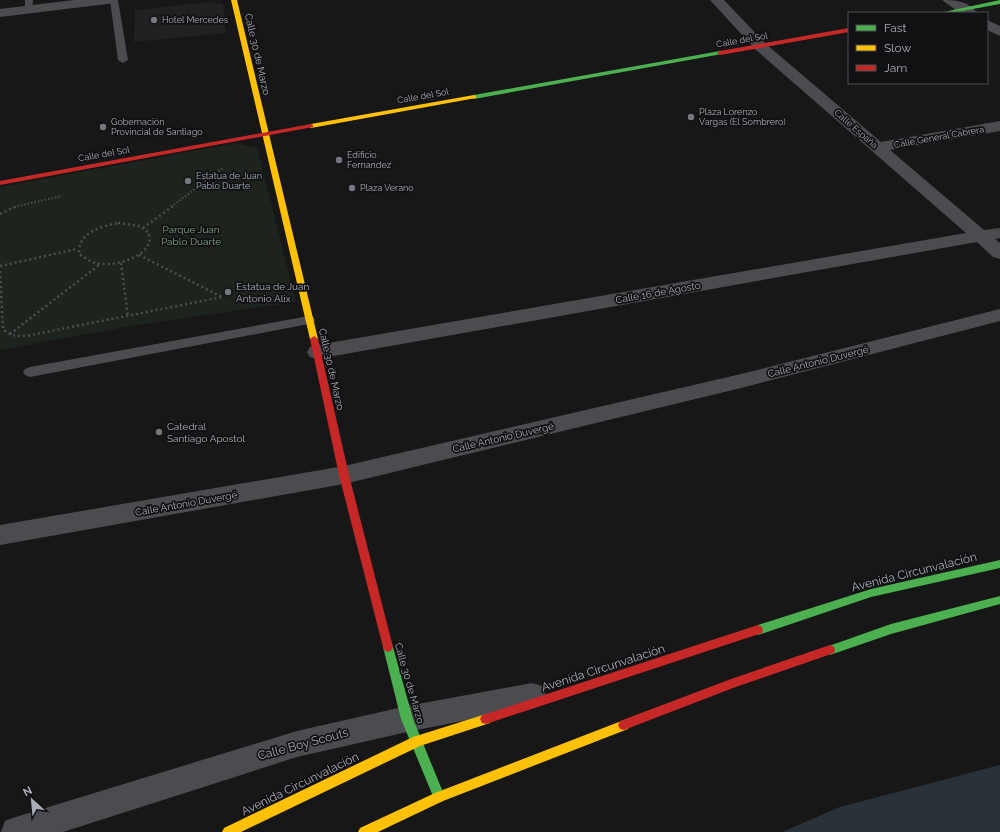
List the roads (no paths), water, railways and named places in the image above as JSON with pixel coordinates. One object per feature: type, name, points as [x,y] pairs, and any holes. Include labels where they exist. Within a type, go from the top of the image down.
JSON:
[{"type":"main road","name":"Calle 30 de Marzo","points":[[234,0],[317,352],[344,475],[412,730],[439,797]]},
{"type":"main road","points":[[954,12],[966,11],[1000,2]]},
{"type":"main road","name":"Calle del Sol","points":[[0,183],[265,134],[761,47],[848,30]]},
{"type":"main road","name":"Avenida Circunvalación","points":[[596,683],[871,594],[1000,564]]},
{"type":"main road","points":[[364,832],[439,797],[731,684],[892,629],[1000,600]]},
{"type":"main road","name":"Avenida Circunvalación","points":[[228,832],[412,730]]},
{"type":"street","points":[[0,13],[29,5],[107,0]]},
{"type":"street","name":"Calle España","points":[[717,0],[761,47],[878,147],[924,189],[991,235],[1000,253]]},
{"type":"street","points":[[949,0],[966,11]]},
{"type":"street","points":[[988,25],[1000,32]]},
{"type":"street","name":"Calle General Cabrera","points":[[878,147],[1000,126]]},
{"type":"street","name":"Calle 16 de Agosto","points":[[317,352],[991,235]]},
{"type":"street","name":"Calle Antonio Duvergé","points":[[0,535],[344,475],[741,381],[1000,314]]},
{"type":"street","name":"Calle Boy Scouts","points":[[16,832],[297,744],[412,730],[596,683]]},
{"type":"lane","points":[[114,0],[124,60]]},
{"type":"lane","points":[[30,372],[309,320]]},
{"type":"place","name":"Hotel Mercedes","points":[[154,20]]},
{"type":"place","name":"Plaza Lorenzo Vargas (El Sombrero)","points":[[691,117]]},
{"type":"place","name":"Gobernación Provincial de Santiago","points":[[103,127]]},
{"type":"place","name":"Edificio Fernandez","points":[[339,160]]},
{"type":"place","name":"Estatua de Juan Pablo Duarte","points":[[188,181]]},
{"type":"place","name":"Plaza Verano","points":[[352,188]]},
{"type":"place","name":"Estatua de Juan Antonio Alix","points":[[228,292]]},
{"type":"place","name":"Catedral Santiago Apostol","points":[[159,432]]},
{"type":"park label","name":"Parque Juan Pablo Duarte","points":[[191,234]]}]
